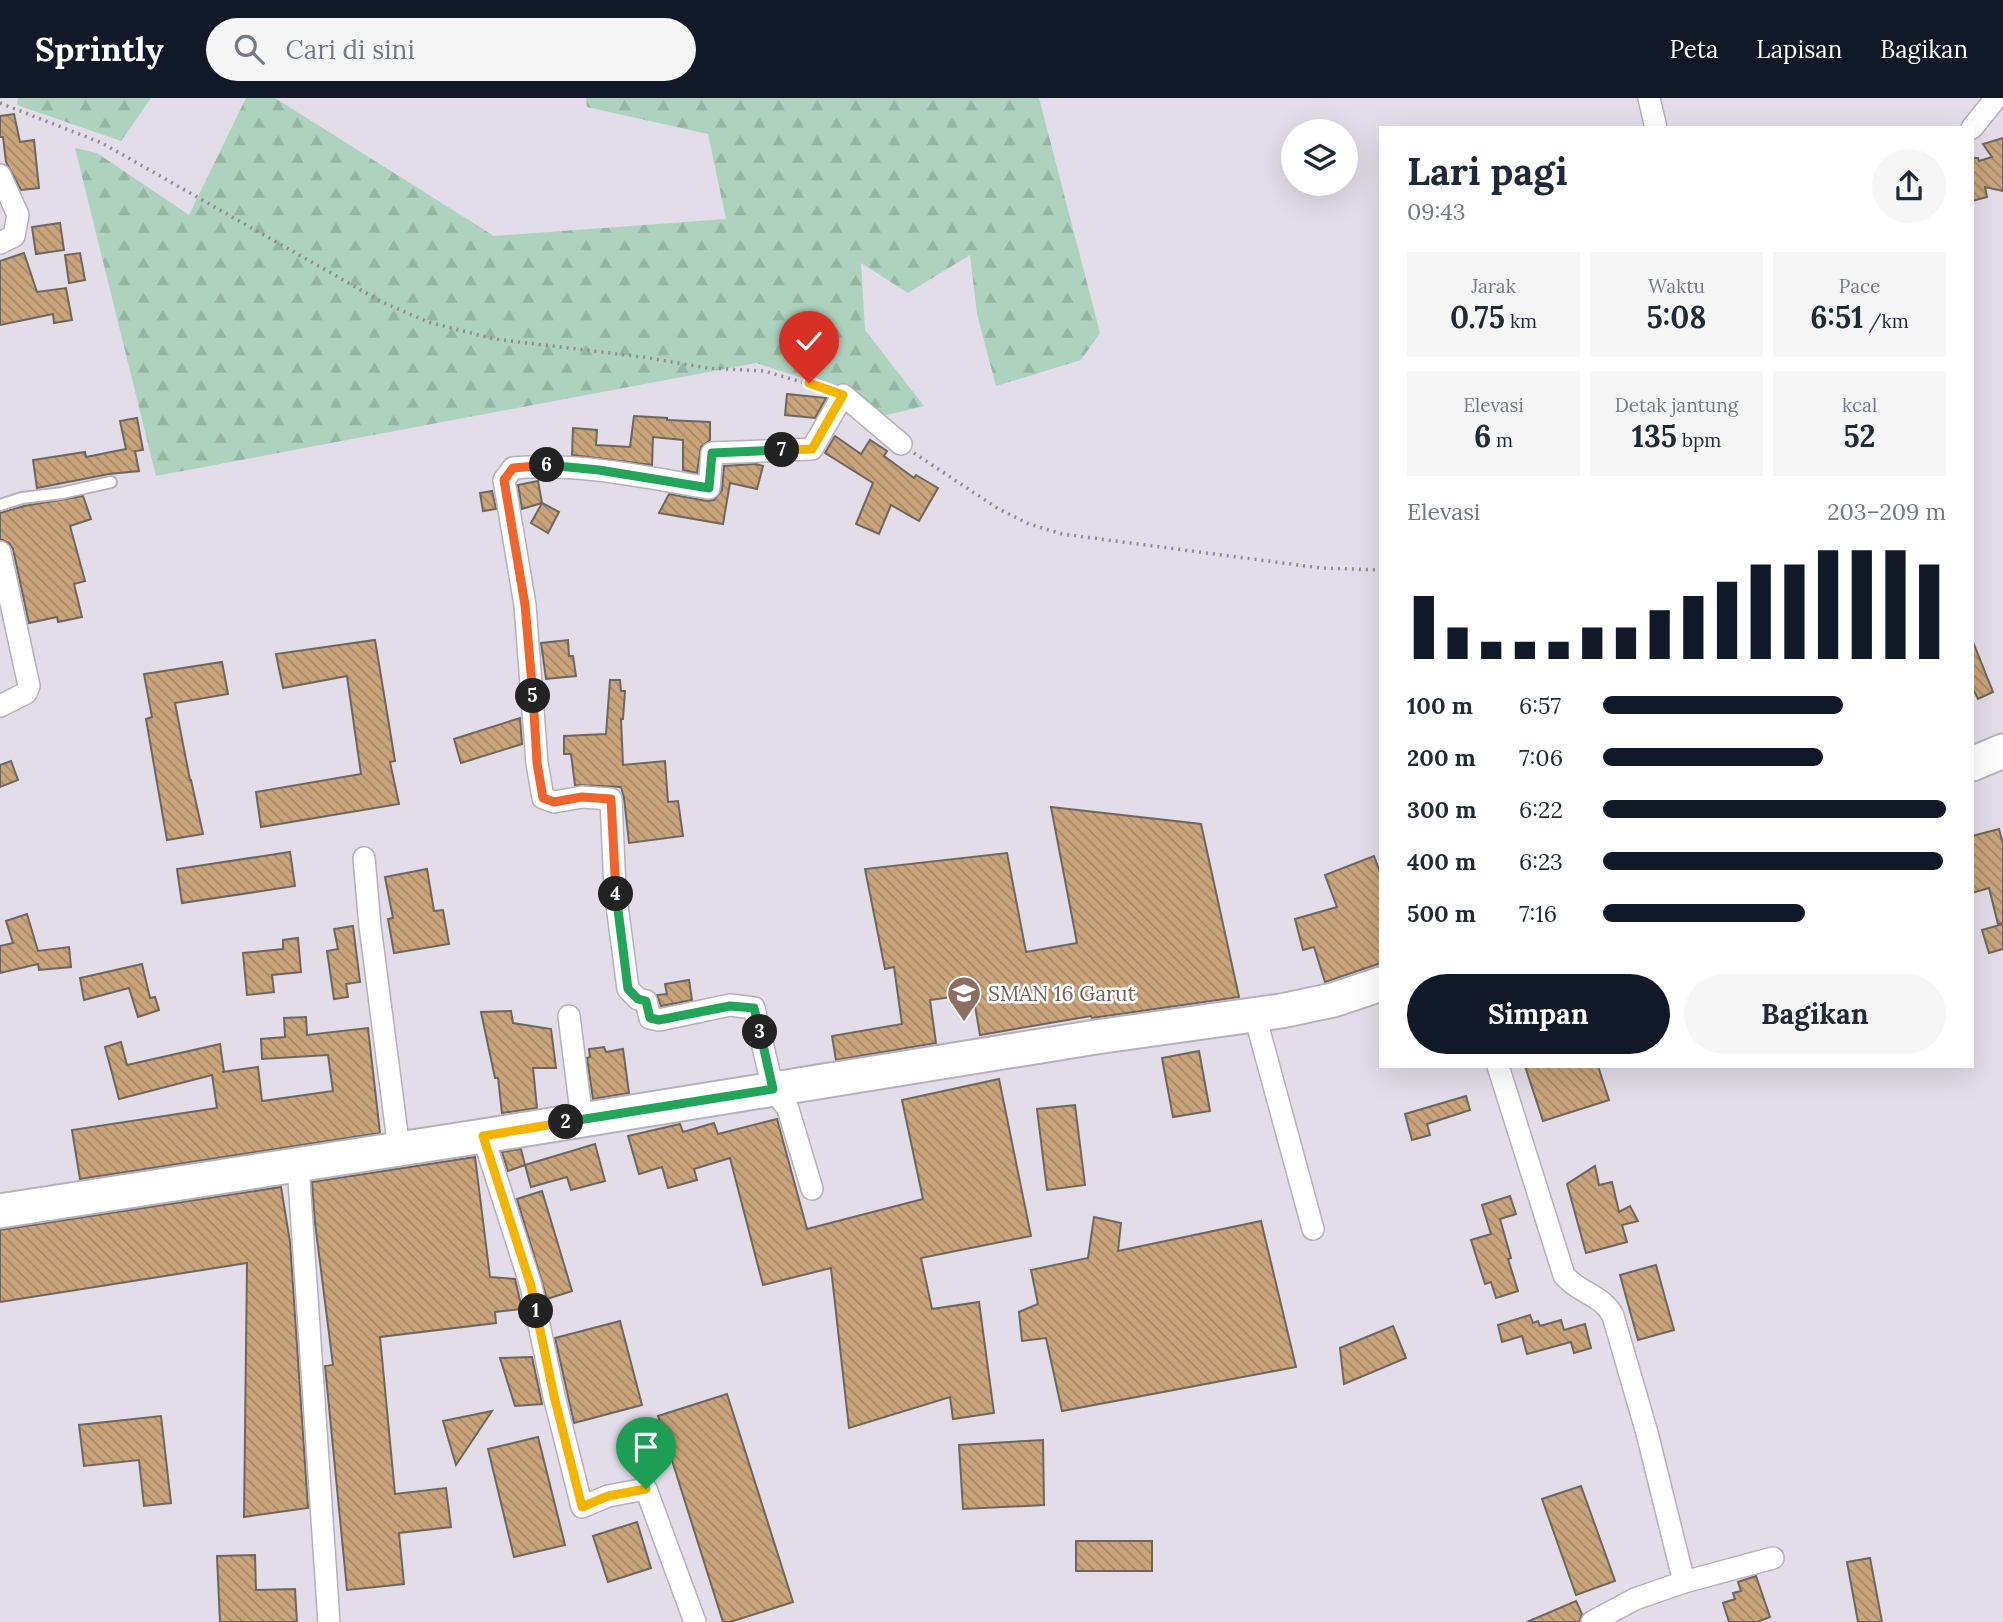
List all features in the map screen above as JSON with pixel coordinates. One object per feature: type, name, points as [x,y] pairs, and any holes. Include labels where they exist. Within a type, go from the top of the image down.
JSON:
[{"type":"main road","points":[[0,1211],[1096,1037],[1255,1016],[1333,1000],[1379,985]]},
{"type":"street","points":[[1649,98],[1656,126]]},
{"type":"street","points":[[1974,126],[1996,98]]},
{"type":"street","points":[[0,175],[18,215],[14,236],[0,243]]},
{"type":"street","points":[[812,1189],[788,1110],[773,1089],[754,1008],[730,1006],[659,1020],[650,1018],[646,1001],[638,999],[628,989],[615,890],[611,799],[582,797],[554,802],[543,798],[537,763],[525,605],[504,480],[513,468],[545,465],[599,470],[709,488],[712,453],[812,449],[843,395],[901,444]]},
{"type":"street","points":[[0,552],[29,685],[26,693],[0,706]]},
{"type":"street","points":[[364,858],[370,926],[399,1149]]},
{"type":"street","points":[[569,1016],[582,1120]]},
{"type":"street","points":[[1255,1016],[1313,1229]]},
{"type":"street","points":[[1499,1068],[1564,1275],[1573,1285],[1605,1304],[1613,1316],[1647,1433],[1684,1582]]},
{"type":"street","points":[[483,1136],[531,1286],[554,1396],[582,1507],[608,1496],[646,1489],[695,1622]]},
{"type":"street","points":[[298,1165],[329,1622]]},
{"type":"street","points":[[1592,1622],[1626,1602],[1684,1582],[1773,1559]]},
{"type":"lane","points":[[0,505],[22,498],[62,493],[111,482]]},
{"type":"path","points":[[0,103],[102,143],[382,302],[428,322],[494,339],[630,355],[707,368],[764,371],[843,395]]},
{"type":"path","points":[[901,444],[997,508],[1029,524],[1062,534],[1321,568],[1379,570]]},
{"type":"green space","points":[[18,98],[151,98],[121,141],[17,105]]},
{"type":"green space","points":[[246,98],[275,98],[494,236],[726,219],[708,134],[587,107],[586,98],[1039,98],[1100,333],[1081,360],[996,386],[977,314],[970,255],[908,293],[861,263],[865,330],[924,406],[879,417],[840,390],[756,363],[156,476],[75,148],[97,153],[189,215]]},
{"type":"building","points":[[14,114],[20,142],[34,140],[39,188],[21,190],[6,162],[3,137],[0,137],[0,116]]},
{"type":"building","points":[[2003,138],[2003,191],[1985,187],[1987,197],[1974,200],[1974,158],[1979,161],[1992,157],[1983,144]]},
{"type":"building","points":[[60,223],[64,250],[36,254],[32,227]]},
{"type":"building","points":[[24,253],[37,292],[66,288],[72,320],[54,323],[53,314],[0,325],[0,261]]},
{"type":"building","points":[[80,253],[85,280],[69,283],[65,255]]},
{"type":"building","points":[[787,394],[826,398],[815,418],[785,415]]},
{"type":"building","points":[[634,416],[710,422],[710,440],[701,447],[697,473],[683,470],[683,440],[653,437],[652,465],[572,455],[573,428],[597,430],[596,445],[630,447]]},
{"type":"building","points":[[137,418],[143,450],[135,451],[139,471],[37,488],[33,460],[85,452],[86,457],[126,449],[120,421]]},
{"type":"building","points":[[835,436],[861,454],[870,440],[887,451],[884,456],[914,478],[916,475],[938,488],[919,521],[891,505],[879,534],[856,524],[873,483],[825,453]]},
{"type":"building","points":[[724,466],[763,466],[757,489],[730,483],[723,524],[659,513],[669,494],[714,500],[722,490]]},
{"type":"building","points":[[538,481],[542,503],[522,509],[518,485]]},
{"type":"building","points":[[492,491],[496,509],[483,511],[480,493]]},
{"type":"building","points":[[83,496],[91,519],[70,526],[85,581],[74,584],[82,617],[58,622],[57,617],[29,623],[13,549],[9,543],[0,539],[0,513]]},
{"type":"building","points":[[542,503],[559,512],[548,533],[531,523]]},
{"type":"building","points":[[375,640],[395,761],[390,762],[399,804],[261,827],[256,792],[361,774],[347,676],[283,688],[276,654]]},
{"type":"building","points":[[568,640],[569,656],[573,656],[576,676],[546,679],[541,643]]},
{"type":"building","points":[[1974,644],[1993,692],[1978,699],[1974,691]]},
{"type":"building","points":[[222,662],[228,694],[175,703],[203,834],[167,840],[146,719],[152,717],[144,674]]},
{"type":"building","points":[[610,680],[620,680],[621,691],[625,691],[621,719],[623,765],[665,761],[668,802],[678,801],[683,836],[629,843],[621,787],[575,785],[571,754],[564,754],[564,736],[606,734]]},
{"type":"building","points":[[520,718],[522,744],[461,763],[454,739]]},
{"type":"building","points":[[11,761],[18,780],[0,787],[0,765]]},
{"type":"building","points":[[1051,807],[1201,824],[1239,997],[1092,1018],[1091,1016],[980,1035],[973,994],[930,1000],[936,1043],[836,1060],[832,1036],[902,1024],[894,967],[885,969],[865,869],[1007,853],[1026,952],[1077,943]]},
{"type":"building","points":[[1999,829],[2003,844],[2003,923],[1998,924],[1989,888],[1974,892],[1974,835]]},
{"type":"building","points":[[290,852],[295,886],[182,903],[177,869]]},
{"type":"building","points":[[1374,856],[1379,870],[1379,964],[1325,982],[1314,947],[1303,950],[1295,919],[1337,907],[1325,875]]},
{"type":"building","points":[[427,869],[434,911],[443,910],[449,944],[394,953],[388,919],[393,918],[385,877]]},
{"type":"building","points":[[27,914],[38,951],[69,947],[71,967],[39,970],[38,964],[0,973],[0,946],[13,943],[6,921]]},
{"type":"building","points":[[2003,924],[2003,949],[1989,953],[1982,930]]},
{"type":"building","points":[[353,926],[360,982],[346,984],[348,997],[334,999],[327,951],[338,949],[334,929]]},
{"type":"building","points":[[298,938],[301,972],[272,975],[274,992],[247,995],[243,953],[283,949],[283,940]]},
{"type":"building","points":[[142,964],[150,998],[155,997],[159,1010],[138,1017],[129,988],[84,1000],[80,978]]},
{"type":"building","points":[[689,980],[692,1000],[661,1006],[657,995],[667,994],[665,984]]},
{"type":"building","points":[[511,1011],[513,1023],[551,1029],[556,1068],[533,1068],[537,1108],[502,1113],[498,1078],[495,1078],[481,1012]]},
{"type":"building","points":[[306,1017],[307,1035],[368,1028],[380,1133],[80,1179],[72,1130],[217,1108],[212,1075],[119,1099],[105,1047],[121,1042],[127,1065],[220,1044],[224,1072],[258,1067],[262,1101],[333,1091],[328,1055],[262,1059],[261,1039],[285,1037],[284,1018]]},
{"type":"building","points":[[604,1047],[606,1052],[623,1049],[629,1093],[593,1099],[587,1058],[590,1057],[589,1049]]},
{"type":"building","points":[[1199,1051],[1210,1111],[1173,1117],[1162,1058]]},
{"type":"building","points":[[1526,1068],[1599,1068],[1609,1100],[1543,1121]]},
{"type":"building","points":[[999,1079],[1031,1236],[921,1258],[932,1309],[979,1302],[994,1413],[953,1419],[950,1397],[849,1428],[831,1268],[763,1285],[730,1158],[694,1169],[697,1180],[668,1188],[662,1167],[639,1174],[628,1136],[680,1124],[683,1132],[714,1123],[718,1134],[777,1119],[807,1229],[923,1199],[902,1100]]},
{"type":"building","points":[[1466,1096],[1470,1110],[1427,1124],[1430,1135],[1412,1140],[1405,1114]]},
{"type":"building","points":[[1075,1105],[1085,1185],[1047,1190],[1037,1109]]},
{"type":"building","points":[[595,1144],[605,1181],[571,1190],[567,1177],[531,1187],[525,1165]]},
{"type":"building","points":[[521,1149],[525,1165],[508,1171],[502,1152]]},
{"type":"building","points":[[475,1157],[490,1277],[515,1279],[522,1309],[495,1312],[496,1323],[380,1337],[395,1494],[446,1488],[451,1527],[399,1533],[404,1584],[347,1590],[325,1366],[333,1365],[312,1182]]},
{"type":"building","points":[[1595,1166],[1599,1185],[1612,1182],[1619,1212],[1630,1206],[1638,1221],[1622,1225],[1627,1242],[1586,1253],[1567,1184]]},
{"type":"building","points":[[281,1187],[290,1242],[308,1508],[244,1517],[247,1263],[0,1302],[0,1230]]},
{"type":"building","points":[[542,1191],[572,1291],[547,1299],[517,1199]]},
{"type":"building","points":[[1510,1196],[1516,1214],[1500,1219],[1518,1291],[1496,1298],[1491,1282],[1485,1284],[1471,1240],[1491,1234],[1482,1205]]},
{"type":"building","points":[[1094,1217],[1121,1223],[1118,1251],[1261,1221],[1296,1367],[1062,1411],[1046,1338],[1022,1341],[1019,1312],[1038,1304],[1031,1270],[1088,1258]]},
{"type":"building","points":[[1656,1265],[1674,1330],[1638,1340],[1620,1275]]},
{"type":"building","points":[[1530,1315],[1533,1323],[1538,1321],[1540,1326],[1561,1320],[1564,1330],[1585,1324],[1591,1348],[1574,1353],[1571,1342],[1527,1354],[1522,1336],[1502,1342],[1498,1325]]},
{"type":"building","points":[[620,1321],[642,1405],[574,1423],[555,1338]]},
{"type":"building","points":[[1393,1326],[1406,1358],[1344,1384],[1340,1348]]},
{"type":"building","points":[[532,1357],[542,1404],[515,1406],[500,1358]]},
{"type":"building","points":[[727,1394],[793,1602],[723,1622],[658,1416]]},
{"type":"building","points":[[492,1411],[456,1465],[443,1421]]},
{"type":"building","points":[[161,1416],[171,1503],[144,1506],[139,1460],[84,1466],[79,1425]]},
{"type":"building","points":[[538,1437],[565,1545],[514,1557],[488,1449]]},
{"type":"building","points":[[1043,1440],[1044,1505],[963,1509],[959,1445]]},
{"type":"building","points":[[1581,1486],[1615,1581],[1576,1595],[1542,1499]]},
{"type":"building","points":[[637,1522],[651,1568],[608,1582],[593,1536]]},
{"type":"building","points":[[1076,1541],[1152,1541],[1152,1571],[1076,1571]]},
{"type":"building","points":[[255,1555],[256,1590],[295,1589],[297,1622],[220,1622],[217,1556]]},
{"type":"building","points":[[1870,1558],[1882,1622],[1858,1622],[1847,1562]]},
{"type":"building","points":[[1756,1576],[1770,1617],[1757,1622],[1729,1622],[1723,1603],[1735,1599],[1733,1593],[1741,1591],[1738,1582]]},
{"type":"building","points":[[1576,1601],[1582,1614],[1579,1622],[1527,1622]]},
{"type":"place","name":"SMAN 16 Garut","points":[[964,1023]]},
{"type":"route","points":[[646,1489],[608,1496],[582,1507],[559,1419],[531,1286],[483,1136],[773,1089],[754,1008],[730,1006],[659,1020],[650,1018],[646,1001],[638,999],[628,989],[615,890],[611,799],[582,797],[554,802],[543,798],[537,763],[525,605],[504,480],[513,468],[545,465],[599,470],[709,488],[712,453],[812,449],[843,395],[809,383]]}]
